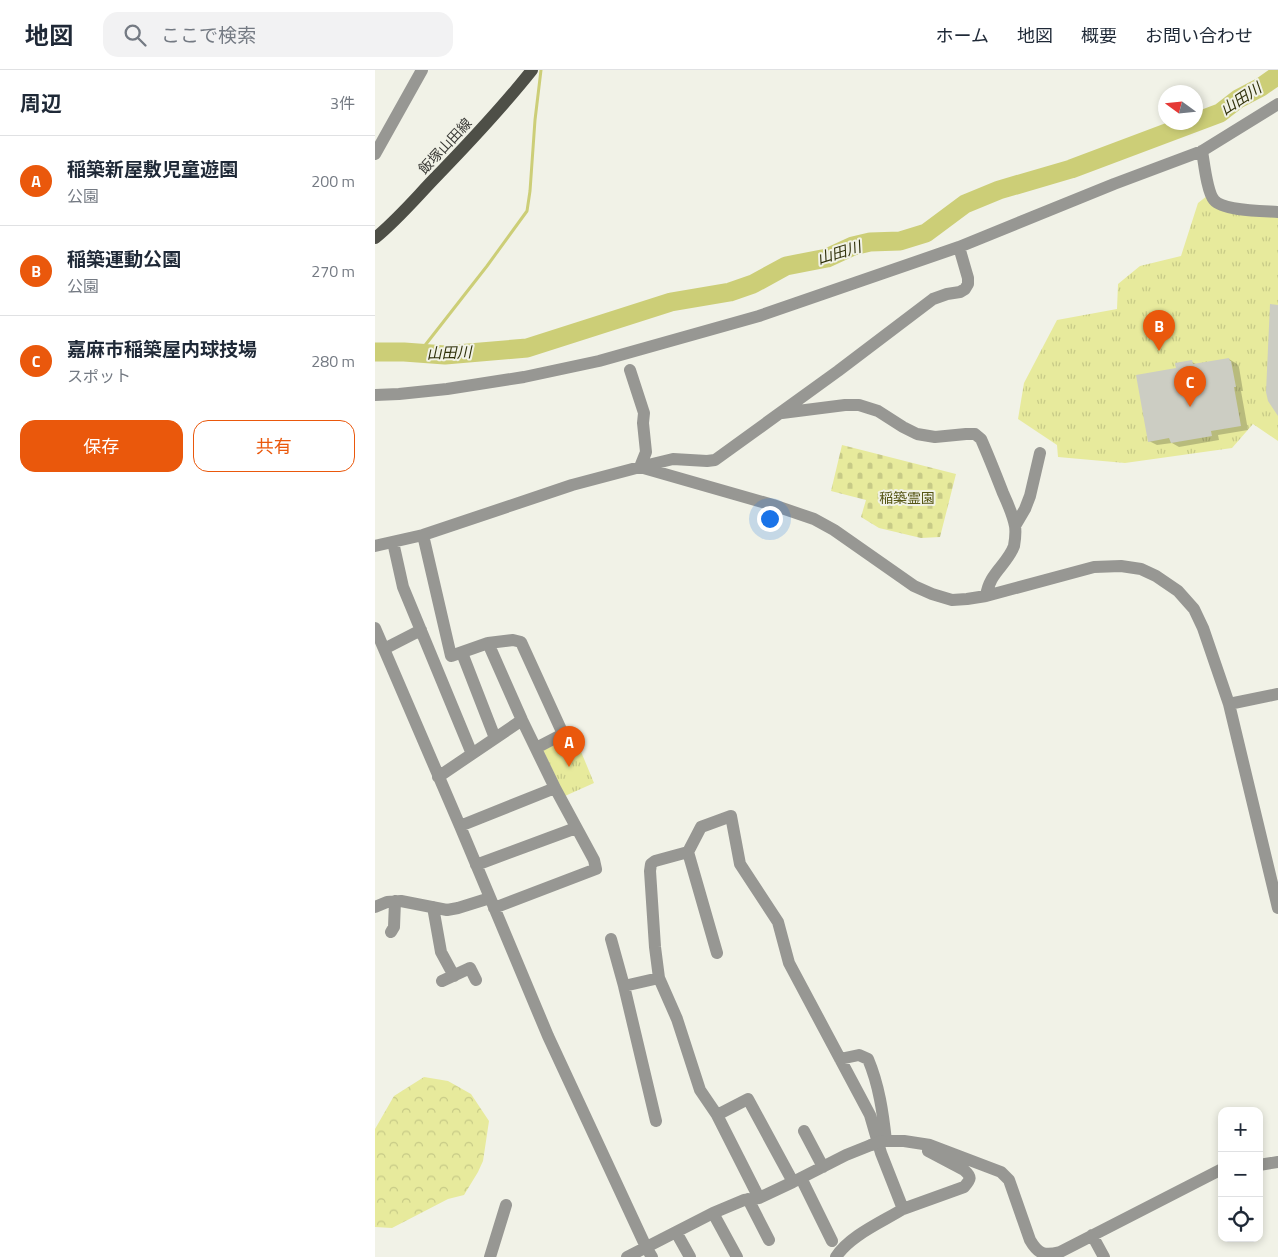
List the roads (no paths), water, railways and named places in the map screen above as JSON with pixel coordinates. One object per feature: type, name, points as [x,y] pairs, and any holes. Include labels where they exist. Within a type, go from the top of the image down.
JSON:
[{"type":"main road","name":"飯塚山田線","points":[[375,238],[467,145],[532,70]]},
{"type":"street","points":[[375,154],[422,70]]},
{"type":"street","points":[[375,395],[447,389],[514,379],[599,361],[759,316],[959,247],[1114,184],[1202,151],[1278,104]]},
{"type":"street","points":[[1202,151],[1210,193],[1213,200],[1219,205],[1228,208],[1278,212]]},
{"type":"street","points":[[375,546],[423,534],[572,485],[640,467],[673,460],[715,460],[839,371],[933,299],[965,289],[968,284],[968,278],[959,247]]},
{"type":"street","points":[[630,370],[644,413],[646,452],[640,467]]},
{"type":"street","points":[[781,413],[859,405],[878,411],[917,434],[935,437],[975,434],[981,439],[1011,511],[1015,526],[1013,546],[1008,556],[993,575],[987,587],[986,596]]},
{"type":"street","points":[[1015,526],[1025,510],[1030,496],[1040,453]]},
{"type":"street","points":[[640,467],[773,505],[814,519],[835,530],[914,586],[952,600],[967,600],[986,596],[1094,567],[1121,566],[1141,569],[1156,576],[1178,591],[1194,609],[1203,628],[1229,704],[1273,863],[1278,908]]},
{"type":"street","points":[[423,534],[456,654],[495,738]]},
{"type":"street","points":[[393,542],[403,587],[472,754]]},
{"type":"street","points":[[375,628],[548,1036],[649,1252]]},
{"type":"street","points":[[385,649],[421,630]]},
{"type":"street","points":[[435,664],[456,654],[488,643],[513,640],[521,642],[563,734],[536,748]]},
{"type":"street","points":[[375,907],[387,902],[401,901],[447,910],[492,903],[597,869],[522,720],[488,643]]},
{"type":"street","points":[[1229,704],[1278,694]]},
{"type":"street","points":[[438,777],[522,720]]},
{"type":"street","points":[[460,826],[555,788]]},
{"type":"street","points":[[717,953],[688,852],[701,827],[731,816],[740,864],[778,922],[789,963],[869,1115],[881,1153],[903,1210]]},
{"type":"street","points":[[476,865],[576,828]]},
{"type":"street","points":[[688,852],[655,861],[651,864],[659,978],[677,1019],[700,1090],[717,1115],[769,1240]]},
{"type":"street","points":[[391,932],[394,926],[395,901]]},
{"type":"street","points":[[433,907],[448,978],[470,968],[476,980]]},
{"type":"street","points":[[611,939],[656,1121]]},
{"type":"street","points":[[624,986],[659,978]]},
{"type":"street","points":[[840,1059],[859,1055],[868,1058],[875,1074],[882,1108],[879,1142]]},
{"type":"street","points":[[717,1115],[748,1099],[832,1241]]},
{"type":"street","points":[[804,1131],[823,1166]]},
{"type":"street","points":[[616,1257],[649,1252],[676,1232],[713,1212],[797,1180],[846,1155],[879,1142],[910,1142],[930,1145],[1001,1172],[1009,1180],[1030,1240],[1042,1255],[1060,1252],[1218,1171]]},
{"type":"street","points":[[836,1257],[840,1250],[859,1235],[903,1210],[964,1187],[969,1181],[969,1174],[964,1170],[910,1142]]},
{"type":"street","points":[[1263,1164],[1278,1162]]},
{"type":"street","points":[[490,1257],[506,1205]]},
{"type":"street","points":[[713,1212],[737,1257]]},
{"type":"street","points":[[676,1232],[690,1257]]},
{"type":"street","points":[[1092,1235],[1103,1257]]},
{"type":"waterway","points":[[419,353],[527,211],[541,70]]},
{"type":"waterway","name":"山田川","points":[[375,352],[445,355],[527,348],[671,302],[730,292],[753,284],[786,266],[827,258],[853,246],[870,242],[900,241],[926,233],[965,204],[999,190],[1071,169],[1220,113],[1238,99],[1261,87],[1278,75]]},
{"type":"place","name":"稲築運動公園","points":[[1159,351]]},
{"type":"place","name":"嘉麻市稲築屋内球技場","points":[[1190,407]]},
{"type":"place","name":"稲築新屋敷児童遊園","points":[[569,767]]},
{"type":"park label","name":"稲築霊園","points":[[907,498]]}]
